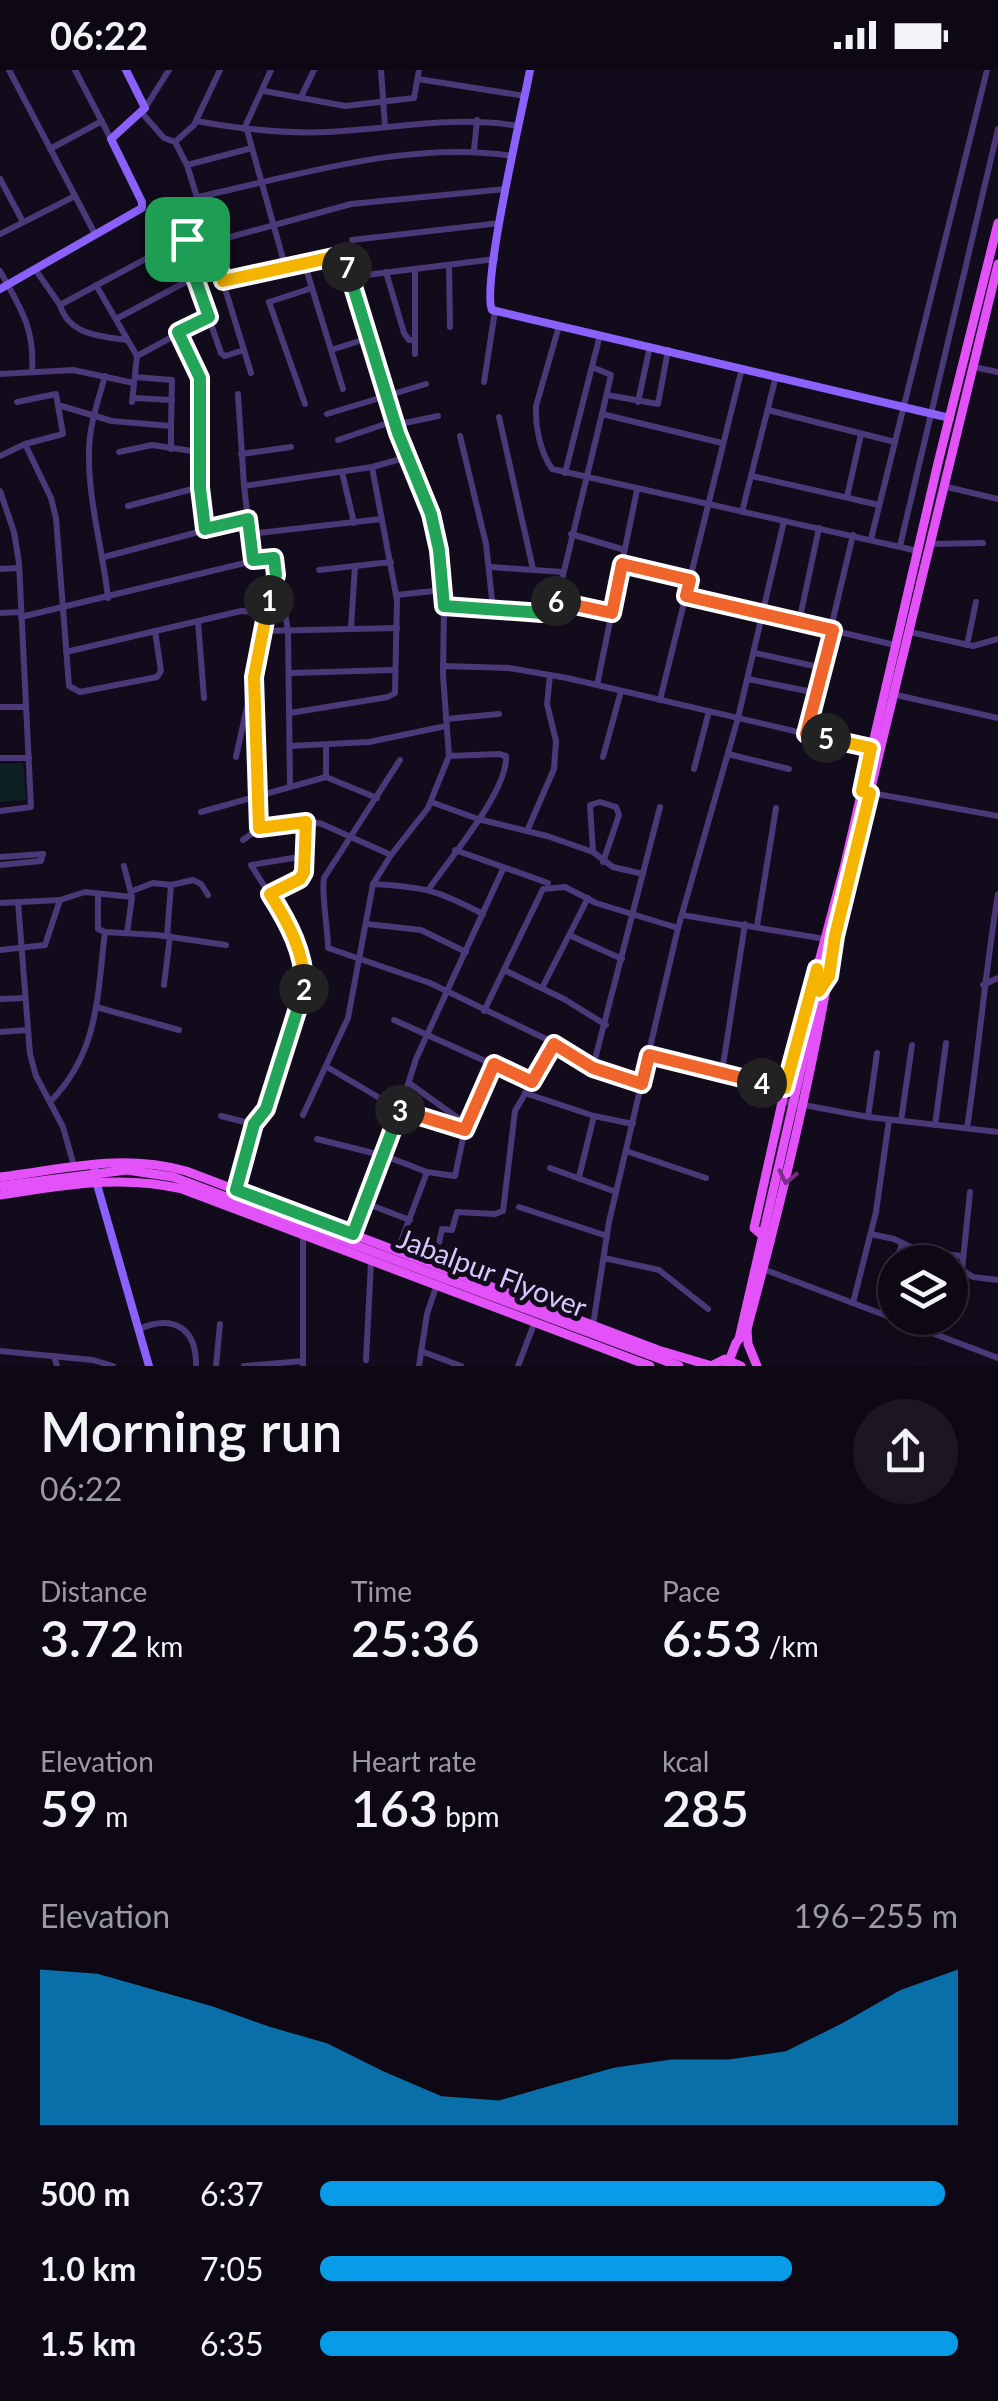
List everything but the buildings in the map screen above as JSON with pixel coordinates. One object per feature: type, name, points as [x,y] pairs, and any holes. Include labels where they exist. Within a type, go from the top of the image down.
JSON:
[{"type":"main road","points":[[0,1177],[128,1160],[158,1164],[712,1366],[734,1364],[764,1269],[829,976],[866,792],[871,748],[998,224]]},
{"type":"main road","points":[[770,1242],[754,1228],[785,1088],[896,694],[944,486],[994,298],[998,264]]},
{"type":"main road","points":[[757,1366],[743,1332],[819,991],[817,969]]},
{"type":"main road","points":[[819,991],[829,976]]},
{"type":"main road","name":"Jabalpur Flyover","points":[[0,1186],[104,1172],[148,1172],[173,1177],[679,1366]]},
{"type":"main road","points":[[0,1196],[96,1180],[137,1180],[182,1188],[650,1366]]},
{"type":"street","points":[[9,70],[95,234]]},
{"type":"street","points":[[4,287],[142,208],[75,70]]},
{"type":"street","points":[[126,70],[143,110],[164,138],[175,142],[187,165],[251,373]]},
{"type":"street","points":[[112,140],[143,110],[169,70]]},
{"type":"street","points":[[175,142],[196,122],[220,70]]},
{"type":"street","points":[[271,70],[245,130],[284,266]]},
{"type":"street","points":[[301,97],[314,70]]},
{"type":"street","points":[[382,70],[385,126]]},
{"type":"street","points":[[530,70],[494,259],[489,304],[495,311],[950,418]]},
{"type":"street","points":[[871,539],[987,70]]},
{"type":"street","points":[[264,91],[346,106],[414,98],[418,74],[525,96]]},
{"type":"street","points":[[196,122],[245,130],[328,132],[476,120],[519,126]]},
{"type":"street","points":[[474,150],[476,120]]},
{"type":"street","points":[[50,149],[102,121]]},
{"type":"street","points":[[900,546],[998,129]]},
{"type":"street","points":[[187,165],[252,148]]},
{"type":"street","points":[[198,197],[340,166],[474,150],[513,156]]},
{"type":"street","points":[[0,179],[23,222]]},
{"type":"street","points":[[212,242],[351,204],[506,189]]},
{"type":"street","points":[[0,234],[75,196]]},
{"type":"street","points":[[352,240],[500,223]]},
{"type":"street","points":[[60,305],[182,241],[209,232]]},
{"type":"street","points":[[182,241],[222,354],[244,350]]},
{"type":"street","points":[[223,281],[343,255],[395,422],[431,514],[443,590],[443,666],[450,756],[431,802],[373,884],[348,1018],[303,1115]]},
{"type":"street","points":[[350,277],[494,259]]},
{"type":"street","points":[[304,262],[343,389]]},
{"type":"street","points":[[449,265],[450,327]]},
{"type":"street","points":[[35,269],[60,305],[63,316],[75,328],[128,340]]},
{"type":"street","points":[[415,269],[415,354]]},
{"type":"street","points":[[0,271],[4,287],[33,336],[32,372]]},
{"type":"street","points":[[386,272],[404,333],[409,340],[415,340]]},
{"type":"street","points":[[116,319],[195,277]]},
{"type":"street","points":[[96,286],[137,356],[132,400],[172,400]]},
{"type":"street","points":[[304,404],[269,302],[312,288]]},
{"type":"street","points":[[484,382],[495,311]]},
{"type":"street","points":[[137,356],[209,317]]},
{"type":"street","points":[[559,326],[536,406],[546,460],[552,469],[918,551]]},
{"type":"street","points":[[178,332],[200,378],[200,488],[205,529]]},
{"type":"street","points":[[565,473],[600,335]]},
{"type":"street","points":[[331,350],[368,338]]},
{"type":"street","points":[[638,402],[650,346]]},
{"type":"street","points":[[607,395],[658,404],[668,350]]},
{"type":"street","points":[[444,606],[542,613],[552,610],[611,375],[592,367]]},
{"type":"street","points":[[660,700],[742,367]]},
{"type":"street","points":[[974,367],[998,372]]},
{"type":"street","points":[[0,374],[73,370],[135,380],[172,380],[170,449]]},
{"type":"street","points":[[742,512],[776,375]]},
{"type":"street","points":[[105,376],[88,450],[91,496],[108,598]]},
{"type":"street","points":[[327,414],[426,384]]},
{"type":"street","points":[[0,456],[25,444],[63,434],[56,394],[17,402]]},
{"type":"street","points":[[238,394],[253,560]]},
{"type":"street","points":[[58,405],[122,423],[172,426]]},
{"type":"street","points":[[768,410],[895,442]]},
{"type":"street","points":[[602,414],[722,444]]},
{"type":"street","points":[[338,440],[395,422],[438,416]]},
{"type":"street","points":[[499,417],[533,569]]},
{"type":"street","points":[[847,497],[861,434]]},
{"type":"street","points":[[460,436],[490,566],[493,609]]},
{"type":"street","points":[[25,444],[51,498],[56,518],[69,686],[80,692],[157,678],[160,670],[156,631]]},
{"type":"street","points":[[119,452],[144,445],[200,452]]},
{"type":"street","points":[[241,454],[291,446]]},
{"type":"street","points":[[244,486],[408,458]]},
{"type":"street","points":[[290,712],[393,695],[396,595],[372,467]]},
{"type":"street","points":[[342,472],[354,523]]},
{"type":"street","points":[[752,476],[880,504]]},
{"type":"street","points":[[944,486],[998,498]]},
{"type":"street","points":[[128,506],[200,488]]},
{"type":"street","points":[[597,685],[637,490]]},
{"type":"street","points":[[0,491],[12,526],[19,568],[31,806],[0,812]]},
{"type":"street","points":[[250,534],[381,518]]},
{"type":"street","points":[[104,557],[248,519]]},
{"type":"street","points":[[594,1325],[616,1192],[678,928],[755,653],[784,521]]},
{"type":"street","points":[[0,526],[12,526]]},
{"type":"street","points":[[799,622],[819,528]]},
{"type":"street","points":[[571,534],[626,550]]},
{"type":"street","points":[[806,734],[852,535]]},
{"type":"street","points":[[930,544],[984,543]]},
{"type":"street","points":[[0,613],[65,608],[274,558],[276,570],[236,757]]},
{"type":"street","points":[[318,570],[391,562]]},
{"type":"street","points":[[622,564],[690,580]]},
{"type":"street","points":[[351,628],[355,566]]},
{"type":"street","points":[[490,566],[563,572]]},
{"type":"street","points":[[0,569],[19,568]]},
{"type":"street","points":[[276,570],[280,574],[288,630],[290,785]]},
{"type":"street","points":[[396,595],[443,590]]},
{"type":"street","points":[[686,596],[895,645]]},
{"type":"street","points":[[556,600],[612,613]]},
{"type":"street","points":[[967,645],[976,602]]},
{"type":"street","points":[[66,652],[241,612],[266,612]]},
{"type":"street","points":[[198,621],[204,698]]},
{"type":"street","points":[[262,631],[397,628]]},
{"type":"street","points":[[910,632],[979,646],[998,638]]},
{"type":"street","points":[[755,653],[823,668]]},
{"type":"street","points":[[443,666],[508,668],[550,675],[871,748]]},
{"type":"street","points":[[290,672],[394,670]]},
{"type":"street","points":[[527,831],[554,769],[556,741],[548,704],[550,675]]},
{"type":"street","points":[[254,677],[259,828]]},
{"type":"street","points":[[748,679],[816,694]]},
{"type":"street","points":[[603,757],[621,690]]},
{"type":"street","points":[[884,692],[998,718]]},
{"type":"street","points":[[0,708],[26,707]]},
{"type":"street","points":[[694,769],[709,711]]},
{"type":"street","points":[[290,746],[369,742],[500,714]]},
{"type":"street","points":[[326,745],[326,777]]},
{"type":"street","points":[[728,754],[789,769]]},
{"type":"street","points":[[428,889],[501,782],[506,756],[450,756]]},
{"type":"street","points":[[0,758],[29,758]]},
{"type":"street","points":[[400,760],[322,885],[328,948],[430,983],[554,1044],[593,1068],[642,1084]]},
{"type":"street","points":[[201,812],[326,777],[377,798]]},
{"type":"street","points":[[866,792],[998,816]]},
{"type":"street","points":[[431,802],[478,820],[593,852],[614,868],[644,874]]},
{"type":"street","points":[[593,852],[590,805],[600,802],[616,807],[619,815],[603,862]]},
{"type":"street","points":[[593,1068],[660,807]]},
{"type":"street","points":[[756,926],[776,808]]},
{"type":"street","points":[[243,840],[259,828],[306,822],[322,824],[391,855]]},
{"type":"street","points":[[270,894],[300,879],[304,872],[306,822]]},
{"type":"street","points":[[456,850],[548,883]]},
{"type":"street","points":[[42,854],[43,858],[41,862],[0,861],[42,854]]},
{"type":"street","points":[[236,1190],[254,1124],[266,1109],[303,996],[303,966],[289,925],[252,865],[305,856]]},
{"type":"street","points":[[124,866],[132,894],[127,933]]},
{"type":"street","points":[[345,1252],[385,1156],[428,1034],[503,869]]},
{"type":"street","points":[[0,904],[60,900],[75,893],[132,894],[153,883],[171,885],[193,880],[208,895]]},
{"type":"street","points":[[373,884],[428,889],[484,914]]},
{"type":"street","points":[[164,985],[171,885]]},
{"type":"street","points":[[484,1010],[544,888],[565,887],[633,915],[678,928]]},
{"type":"street","points":[[967,1128],[998,894]]},
{"type":"street","points":[[98,895],[98,928],[105,932],[226,944]]},
{"type":"street","points":[[542,988],[588,898]]},
{"type":"street","points":[[0,950],[45,944],[60,900]]},
{"type":"street","points":[[18,902],[26,1030],[36,1076],[50,1101],[78,1183]]},
{"type":"street","points":[[682,915],[826,940]]},
{"type":"street","points":[[367,924],[421,930],[466,952]]},
{"type":"street","points":[[722,1072],[746,924]]},
{"type":"street","points":[[50,1101],[68,1083],[82,1060],[96,1007],[105,932]]},
{"type":"street","points":[[569,936],[622,959]]},
{"type":"street","points":[[504,970],[606,1025]]},
{"type":"street","points":[[984,985],[998,978]]},
{"type":"street","points":[[0,1000],[25,998]]},
{"type":"street","points":[[96,1007],[179,1030]]},
{"type":"street","points":[[394,1020],[532,1082]]},
{"type":"street","points":[[0,1032],[26,1030]]},
{"type":"street","points":[[935,1125],[946,1043]]},
{"type":"street","points":[[419,1366],[436,1285],[442,1229],[452,1230],[456,1212],[503,1211],[515,1111],[554,1044]]},
{"type":"street","points":[[901,1121],[912,1045]]},
{"type":"street","points":[[868,1117],[877,1052]]},
{"type":"street","points":[[649,1055],[785,1088]]},
{"type":"street","points":[[317,1139],[385,1156],[427,1172],[455,1176],[466,1128],[494,1064]]},
{"type":"street","points":[[328,1068],[400,1110],[466,1128]]},
{"type":"street","points":[[409,1082],[458,1116],[466,1128]]},
{"type":"street","points":[[526,1093],[632,1124]]},
{"type":"street","points":[[782,1101],[868,1117],[998,1132]]},
{"type":"street","points":[[221,1116],[254,1124]]},
{"type":"street","points":[[579,1177],[594,1116]]},
{"type":"street","points":[[852,1303],[871,1234],[889,1120]]},
{"type":"street","points":[[626,1151],[706,1178]]},
{"type":"street","points":[[94,1164],[146,1365]]},
{"type":"street","points":[[550,1168],[616,1192]]},
{"type":"street","points":[[397,1252],[427,1172]]},
{"type":"street","points":[[963,1245],[970,1192]]},
{"type":"street","points":[[366,1203],[410,1220]]},
{"type":"street","points":[[520,1206],[607,1236]]},
{"type":"street","points":[[871,1234],[905,1245]]},
{"type":"street","points":[[244,1366],[303,1363],[302,1235]]},
{"type":"street","points":[[604,1258],[659,1270],[708,1309]]},
{"type":"street","points":[[366,1360],[371,1262]]},
{"type":"street","points":[[764,1269],[998,1358]]},
{"type":"street","points":[[968,1275],[998,1280]]},
{"type":"street","points":[[216,1366],[220,1324]]},
{"type":"street","points":[[518,1366],[534,1324]]},
{"type":"street","points":[[139,1329],[158,1325],[188,1331],[196,1364]]},
{"type":"street","points":[[421,1351],[461,1366]]},
{"type":"street","points":[[0,1352],[104,1361],[113,1366]]},
{"type":"street","points":[[54,1356],[56,1366]]},
{"type":"shaded area","points":[[23,763],[26,800],[0,802],[0,764]]},
{"type":"route","points":[[209,232],[223,281],[343,255],[398,433],[431,514],[444,606],[542,613],[552,610],[556,600],[612,613],[622,564],[690,580],[686,596],[833,630],[806,734],[871,748],[862,791],[870,793],[829,976],[819,991],[817,969],[785,1088],[649,1055],[642,1084],[593,1068],[554,1044],[532,1082],[494,1064],[465,1130],[400,1110],[353,1234],[236,1190],[254,1124],[266,1109],[303,996],[303,966],[289,925],[270,894],[300,879],[304,872],[306,822],[259,828],[254,677],[276,570],[274,558],[253,560],[248,519],[205,529],[200,488],[200,378],[178,332],[209,317],[182,241],[187,239],[209,232]]}]
